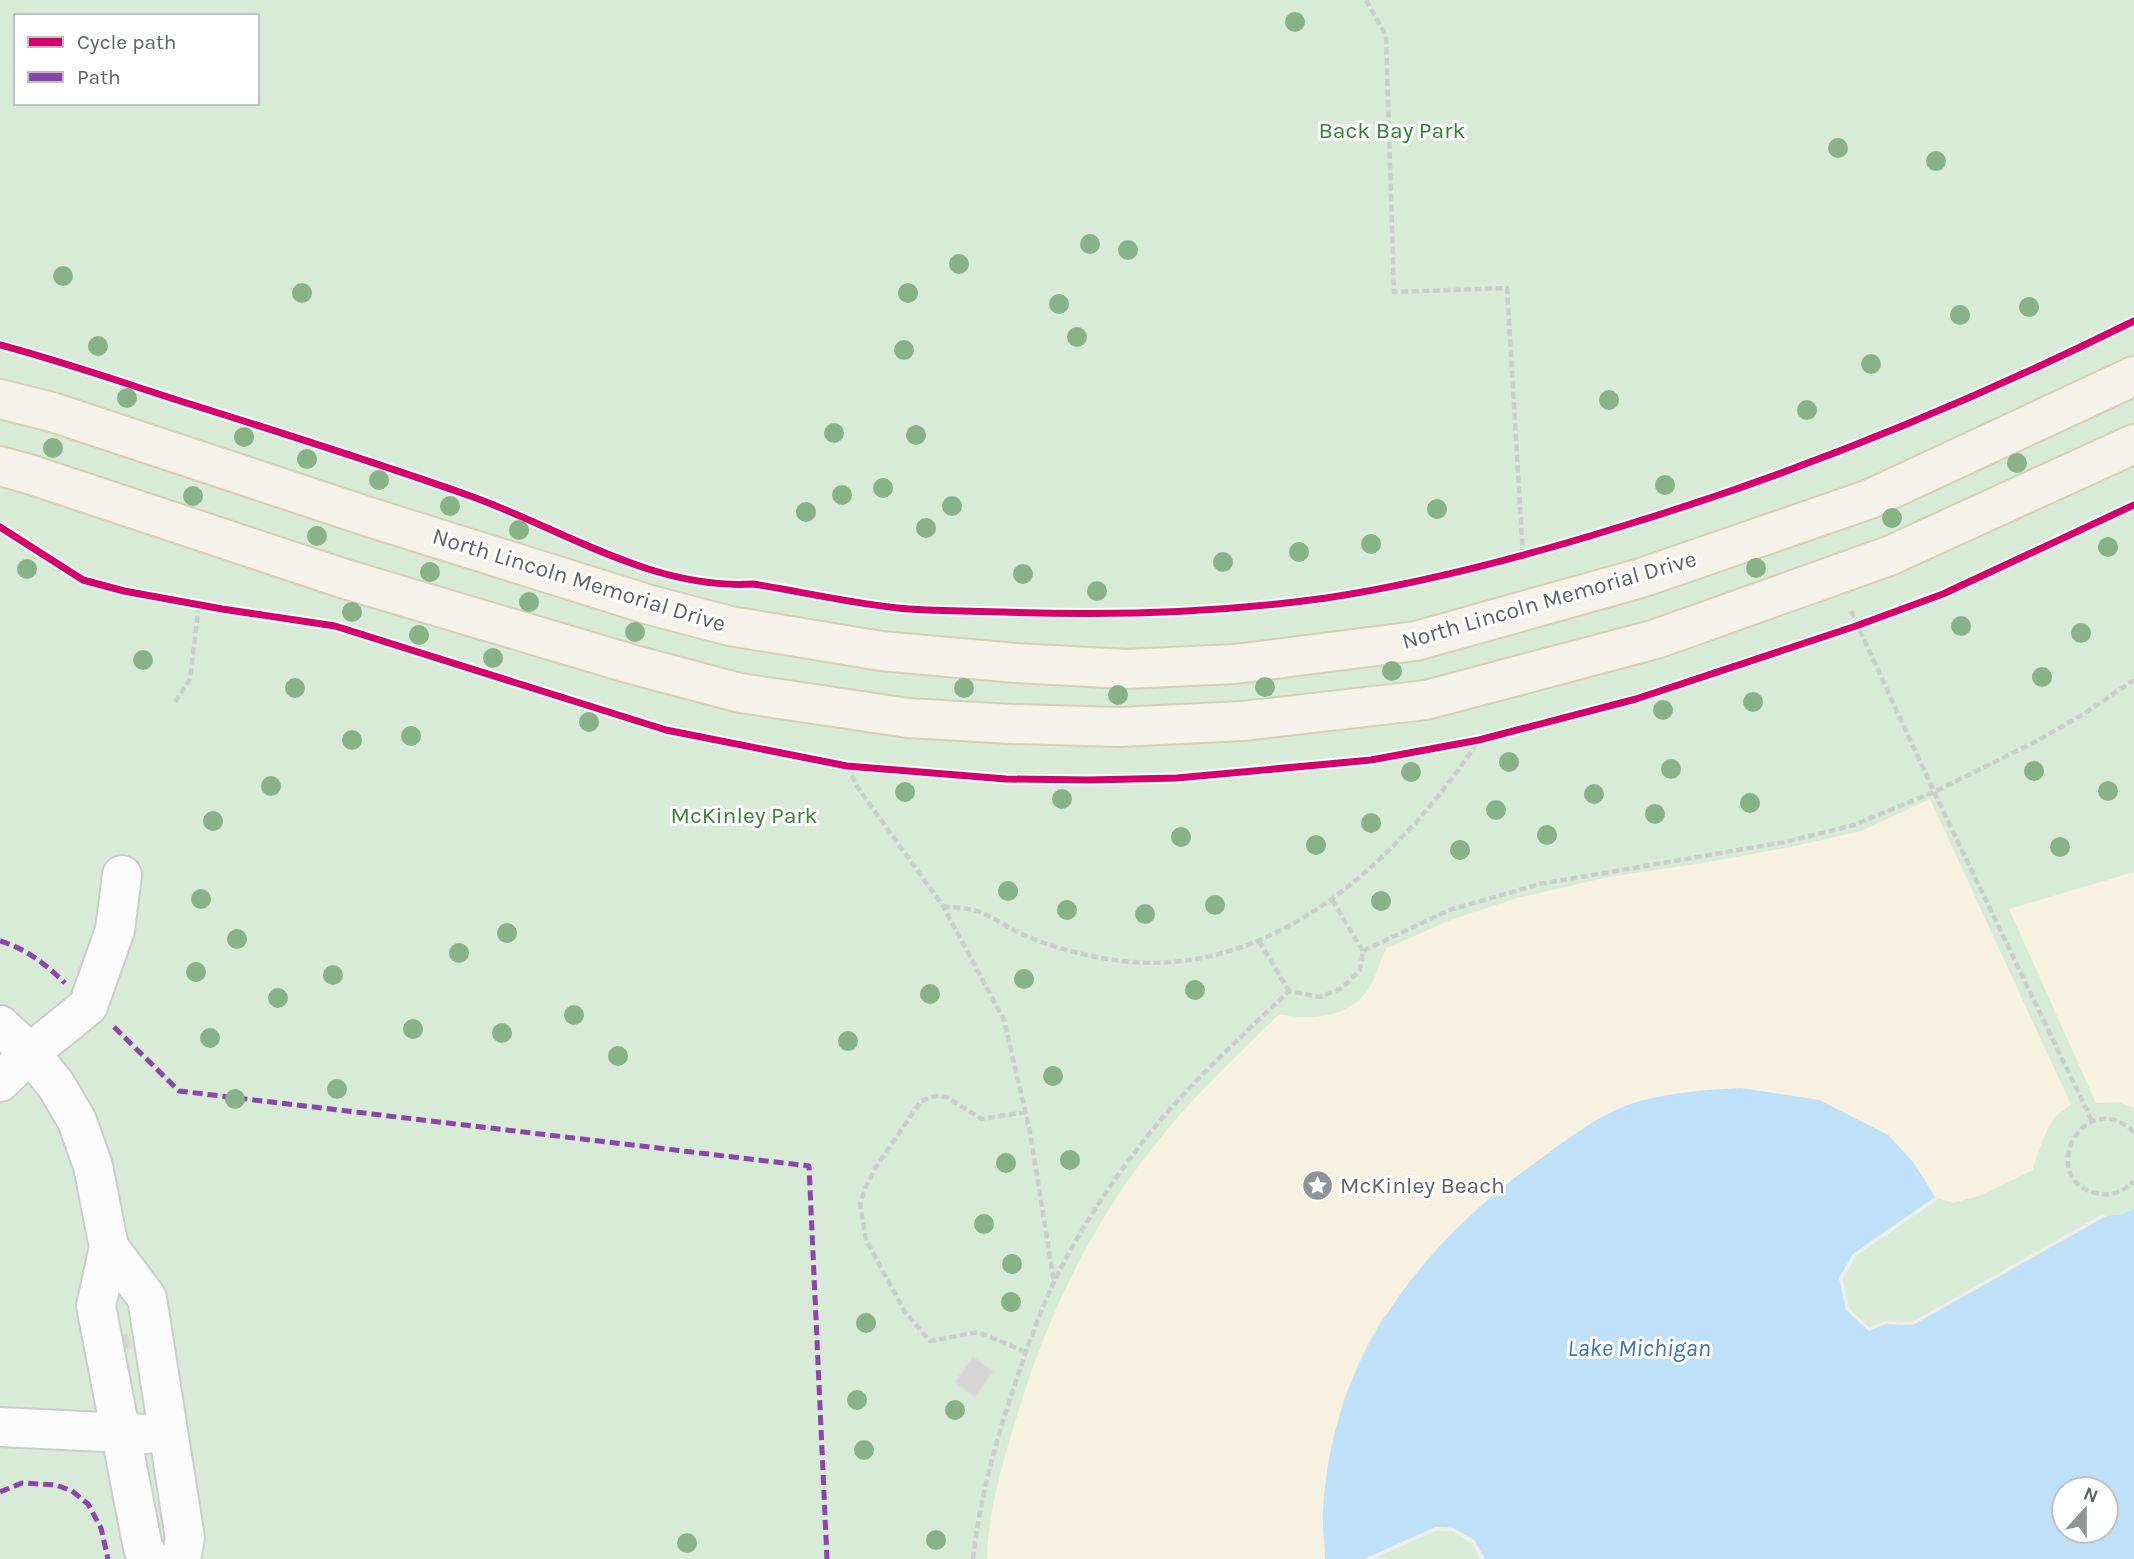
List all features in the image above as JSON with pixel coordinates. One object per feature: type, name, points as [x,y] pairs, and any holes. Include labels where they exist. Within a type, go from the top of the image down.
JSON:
[{"type":"main road","name":"North Lincoln Memorial Drive","points":[[0,399],[52,412],[369,517],[650,605],[730,626],[881,651],[1126,669],[1235,664],[1416,641],[1641,579],[1870,499],[2134,376]]},
{"type":"main road","points":[[0,466],[345,579],[631,664],[740,693],[908,718],[1120,726],[1243,722],[1426,700],[1656,639],[1889,556],[2134,444]]},
{"type":"street","points":[[0,1082],[30,1053],[88,1006],[115,930],[122,875]]},
{"type":"street","points":[[0,1025],[30,1053],[55,1085],[77,1121],[93,1166],[109,1247],[96,1307],[143,1548],[150,1559]]},
{"type":"street","points":[[109,1247],[147,1298],[185,1538],[181,1559]]},
{"type":"street","points":[[0,1427],[169,1435]]},
{"type":"path","points":[[1366,0],[1386,36],[1394,292],[1507,288],[1523,557]]},
{"type":"path","points":[[1836,575],[1856,626],[2092,1121]]},
{"type":"path","points":[[186,602],[211,607]]},
{"type":"path","points":[[175,702],[190,680],[199,604]]},
{"type":"path","points":[[1843,630],[1869,621]]},
{"type":"path","points":[[1363,951],[1449,910],[1540,884],[1785,842],[1854,825],[1934,792],[2033,743],[2134,680]]},
{"type":"path","points":[[1465,742],[1492,736]]},
{"type":"path","points":[[943,906],[978,912],[1022,934],[1067,951],[1113,960],[1156,964],[1208,958],[1259,941],[1332,900],[1430,807],[1479,740]]},
{"type":"path","points":[[834,763],[861,767]]},
{"type":"path","points":[[847,766],[858,788],[943,906],[1004,1020],[1026,1112],[1054,1282]]},
{"type":"path","points":[[1259,941],[1289,991],[1320,998],[1342,988],[1360,970],[1363,951],[1332,900]]},
{"type":"path","points":[[973,1559],[978,1514],[996,1440],[1026,1352],[1054,1282],[1099,1203],[1139,1147],[1198,1079],[1289,991]]},
{"type":"path","points":[[1026,1112],[982,1119],[946,1097],[935,1096],[921,1101],[876,1167],[860,1204],[866,1240],[905,1312],[930,1340],[978,1332],[1026,1352]]},
{"type":"path","points":[[2134,1132],[2117,1121],[2092,1121],[2073,1137],[2067,1162],[2079,1185],[2090,1192],[2115,1194],[2134,1181]]},
{"type":"green space","name":"McKinley Park","points":[[0,0],[2134,0],[2134,1209],[2106,1217],[1913,1325],[1323,1512],[1325,1559],[0,1559]]},
{"type":"green space","points":[[1436,1527],[1453,1529],[1466,1535],[1476,1544],[1485,1559],[1364,1559]]},
{"type":"sand","name":"McKinley Beach","points":[[1930,799],[2071,1105],[2053,1120],[2033,1170],[1982,1195],[1953,1203],[1935,1197],[1913,1162],[1888,1135],[1819,1100],[1740,1088],[1383,1317],[1363,1353],[1344,1398],[1332,1448],[1323,1512],[1325,1559],[987,1559],[990,1523],[1006,1454],[1041,1344],[1073,1273],[1112,1205],[1172,1124],[1279,1014],[1317,1017],[1351,1006],[1369,988],[1387,948],[1453,919],[1517,898],[1608,877],[1786,848],[1861,831]]},
{"type":"sand","points":[[2134,872],[2134,1108],[2118,1102],[2096,1103],[2009,909]]},
{"type":"water","name":"Lake Michigan","points":[[1740,1088],[1819,1100],[1888,1135],[1913,1162],[1935,1197],[1853,1254],[1839,1278],[1846,1310],[1869,1331],[1886,1324],[1913,1325],[2106,1216],[2120,1215],[2134,1209],[2134,1559],[1485,1559],[1474,1540],[1453,1528],[1436,1527],[1364,1559],[1325,1559],[1323,1511],[1330,1456],[1343,1405],[1363,1357],[1388,1312],[1418,1271],[1454,1232],[1493,1196],[1585,1127],[1640,1101],[1690,1092]]},
{"type":"pier","points":[[1935,1197],[1937,1200],[1856,1256],[1843,1279],[1849,1308],[1869,1327],[1886,1321],[1912,1322],[2101,1215],[2106,1216],[1913,1325],[1886,1324],[1869,1331],[1846,1310],[1839,1278],[1853,1254]]},
{"type":"pier","points":[[1436,1527],[1453,1528],[1474,1540],[1485,1559],[1481,1559],[1471,1543],[1452,1531],[1436,1531],[1373,1559],[1364,1559]]},
{"type":"building","points":[[120,1334],[129,1334],[131,1348],[122,1349]]},
{"type":"building","points":[[973,1357],[994,1371],[975,1397],[955,1382]]},
{"type":"marked path","points":[[0,941],[35,958],[65,983]]},
{"type":"marked path","points":[[114,1027],[179,1091],[809,1166],[827,1559]]},
{"type":"marked path","points":[[0,1492],[22,1483],[56,1485],[72,1491],[88,1504],[101,1528],[108,1559]]},
{"type":"cycle path","points":[[0,345],[399,471],[507,510],[644,568],[680,578],[753,584],[909,609],[1124,613],[1246,607],[1326,598],[1435,577],[1578,540],[1747,485],[1878,436],[2007,381],[2134,321]]},
{"type":"cycle path","points":[[0,527],[83,580],[124,591],[222,609],[335,626],[666,730],[847,766],[1006,779],[1088,780],[1177,778],[1371,760],[1479,740],[1636,699],[1856,626],[1943,594],[2134,505]]},
{"type":"place","name":"McKinley Beach","points":[[1317,1185]]},
{"type":"park label","name":"Back Bay Park","points":[[1392,130]]}]
